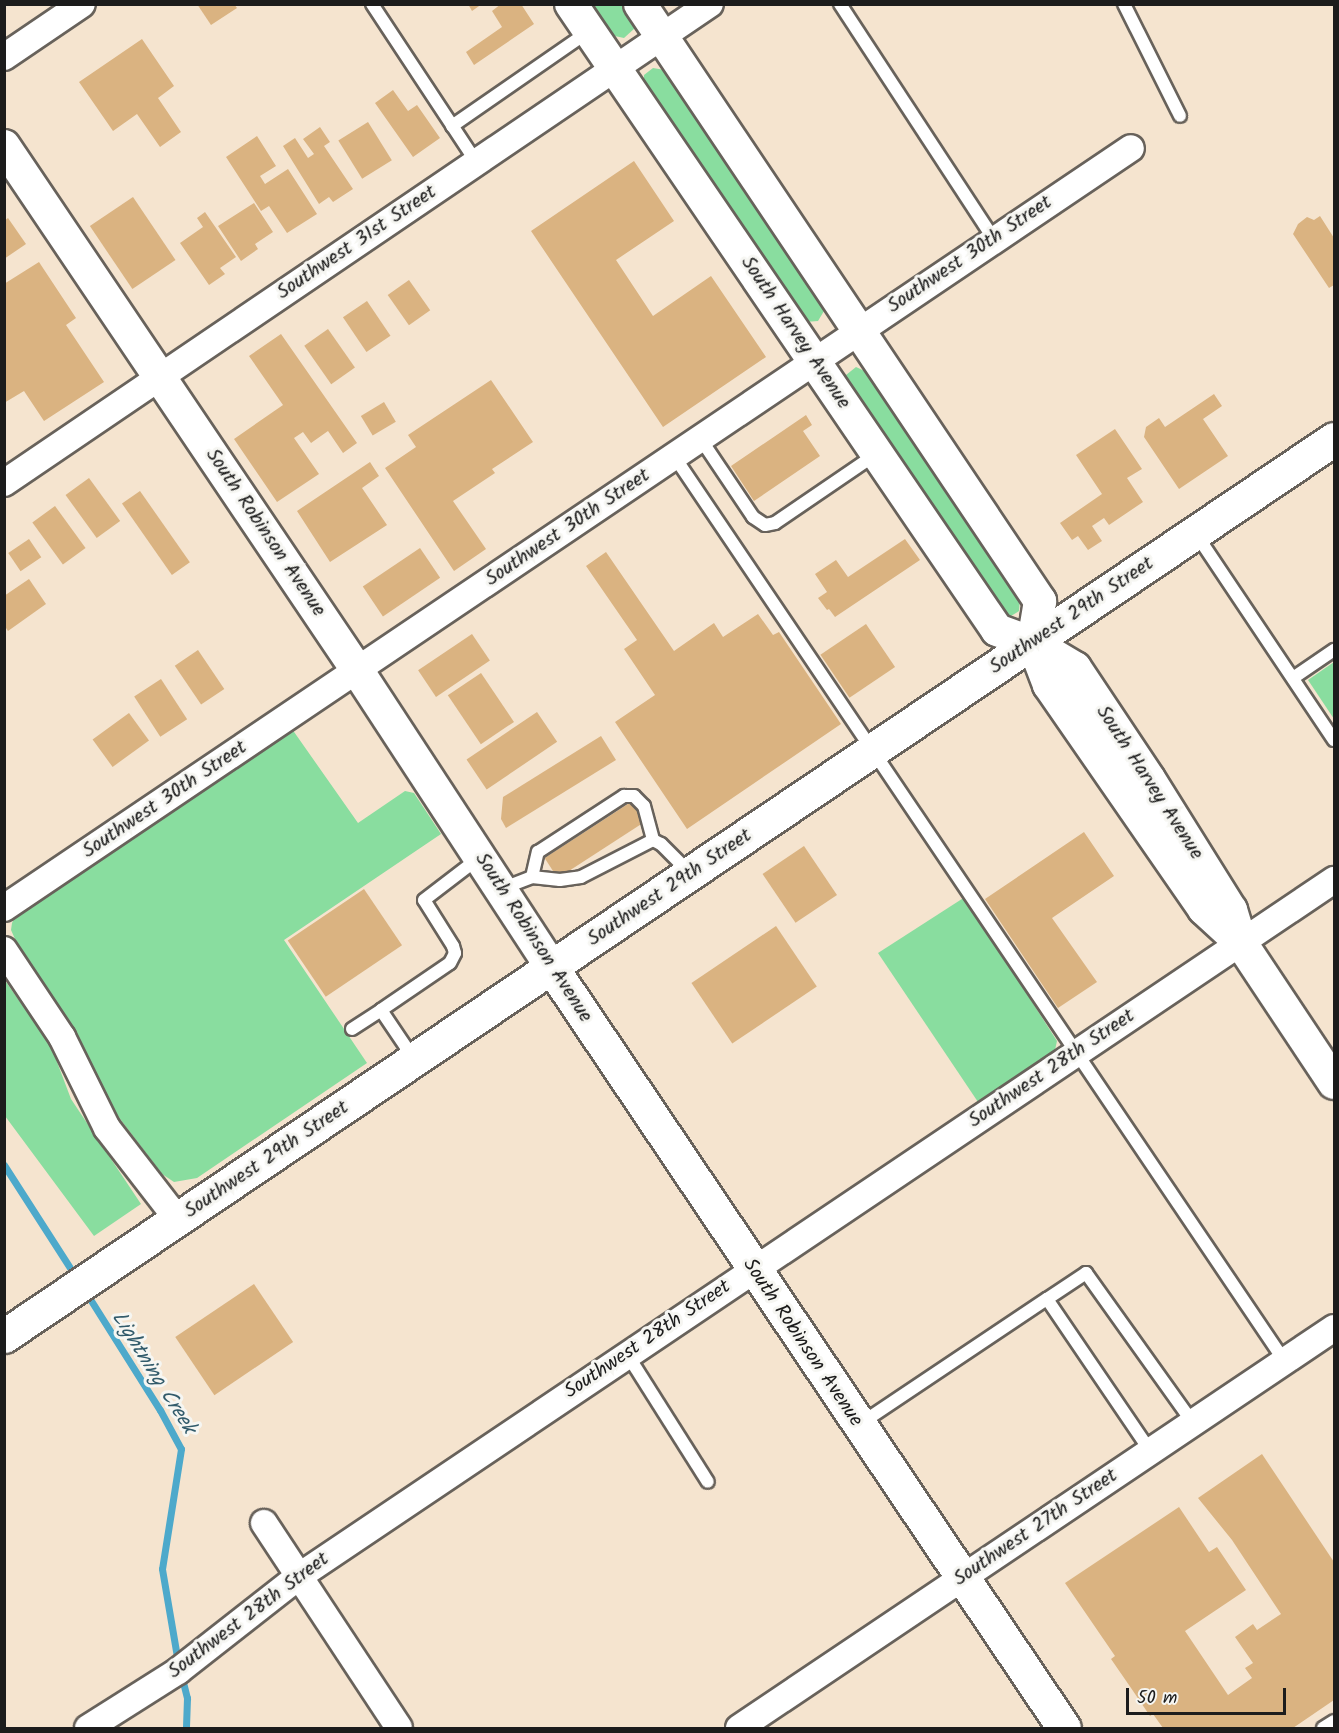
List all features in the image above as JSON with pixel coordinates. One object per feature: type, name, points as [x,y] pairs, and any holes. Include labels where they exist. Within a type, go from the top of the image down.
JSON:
[{"type":"main road","name":"Southwest 29th Street","points":[[16,1322],[178,1220],[1335,439]]},
{"type":"main road","name":"South Robinson Avenue","points":[[552,968],[961,1579],[1064,1728]]},
{"type":"street","points":[[4,57],[82,4]]},
{"type":"street","name":"South Harvey Avenue","points":[[571,4],[997,630],[1033,643],[1075,668],[1149,779],[1231,910],[1241,943],[1335,1083]]},
{"type":"street","points":[[640,4],[1040,601],[1033,643]]},
{"type":"street","name":"Southwest 31st Street","points":[[4,483],[710,4]]},
{"type":"street","name":"South Robinson Avenue","points":[[4,146],[357,670],[552,968]]},
{"type":"street","name":"Southwest 30th Street","points":[[4,908],[1131,148]]},
{"type":"street","name":"Southwest 28th Street","points":[[88,1728],[178,1671],[298,1577],[753,1269],[1335,880]]},
{"type":"street","points":[[4,950],[62,1037],[107,1128],[178,1220]]},
{"type":"street","name":"Southwest 27th Street","points":[[738,1728],[1335,1328]]},
{"type":"street","points":[[264,1523],[399,1728]]},
{"type":"lane","points":[[372,4],[476,162]]},
{"type":"lane","points":[[840,4],[994,239]]},
{"type":"lane","points":[[1124,4],[1180,116]]},
{"type":"lane","points":[[452,126],[589,32]]},
{"type":"lane","points":[[700,438],[753,517],[765,525],[775,523],[877,453]]},
{"type":"lane","points":[[674,456],[1285,1362]]},
{"type":"lane","points":[[1195,533],[1335,740]]},
{"type":"lane","points":[[1293,678],[1335,650]]},
{"type":"lane","points":[[532,877],[538,852],[624,796],[634,796],[644,806],[653,840],[661,844],[691,873]]},
{"type":"lane","points":[[501,889],[532,877],[540,876],[560,880],[581,877],[653,840]]},
{"type":"lane","points":[[352,1029],[450,963],[455,953],[453,946],[424,900],[480,857]]},
{"type":"lane","points":[[381,1010],[415,1060]]},
{"type":"lane","points":[[858,1426],[1086,1273],[1193,1423]]},
{"type":"lane","points":[[1047,1299],[1151,1452]]},
{"type":"lane","points":[[627,1354],[708,1482]]},
{"type":"lane","points":[[1323,1728],[1335,1720]]},
{"type":"green space","points":[[590,5],[625,5],[635,19],[635,28],[624,38],[610,35]]},
{"type":"green space","points":[[653,68],[665,70],[823,306],[824,311],[818,321],[805,322],[644,88],[644,75]]},
{"type":"green space","points":[[856,367],[869,373],[1020,597],[1019,611],[1011,616],[1003,615],[844,380],[846,375]]},
{"type":"green space","points":[[1334,662],[1334,719],[1308,680]]},
{"type":"green space","points":[[292,729],[358,823],[405,791],[414,793],[441,834],[284,940],[367,1063],[197,1178],[174,1182],[162,1174],[117,1115],[76,1032],[15,939],[11,930],[12,923],[16,915]]},
{"type":"green space","points":[[965,897],[1057,1041],[1055,1050],[978,1102],[878,953]]},
{"type":"green space","points":[[4,979],[51,1046],[71,1099],[141,1204],[94,1236],[5,1116]]},
{"type":"building","points":[[197,4],[234,4],[237,8],[211,25]]},
{"type":"building","points":[[468,4],[482,4],[472,11]]},
{"type":"building","points":[[501,4],[521,4],[534,24],[474,65],[466,52],[502,27],[492,11]]},
{"type":"building","points":[[142,39],[174,86],[158,98],[181,132],[160,147],[137,114],[113,131],[79,82]]},
{"type":"building","points":[[393,90],[408,111],[417,105],[440,138],[413,157],[375,103]]},
{"type":"building","points":[[368,122],[392,160],[362,179],[338,141]]},
{"type":"building","points":[[320,127],[330,142],[324,146],[353,189],[333,202],[329,197],[319,204],[283,146],[295,138],[308,158],[314,154],[303,139]]},
{"type":"building","points":[[257,136],[276,166],[260,176],[265,184],[288,169],[317,214],[287,233],[269,206],[261,211],[226,157]]},
{"type":"building","points":[[634,161],[674,221],[616,260],[653,316],[711,276],[766,357],[663,427],[531,231]]},
{"type":"building","points":[[133,197],[175,260],[132,289],[90,226]]},
{"type":"building","points":[[254,203],[273,232],[255,244],[258,249],[241,261],[218,226]]},
{"type":"building","points":[[205,212],[236,257],[220,268],[225,274],[209,285],[180,243],[203,227],[197,218]]},
{"type":"building","points":[[1320,216],[1334,238],[1334,285],[1329,288],[1293,234],[1298,224],[1307,217],[1314,220]]},
{"type":"building","points":[[8,218],[26,244],[4,259],[4,221]]},
{"type":"building","points":[[39,262],[76,318],[66,325],[104,382],[44,421],[24,391],[4,403],[4,284]]},
{"type":"building","points":[[409,280],[430,310],[409,325],[388,295]]},
{"type":"building","points":[[367,301],[390,336],[366,352],[343,317]]},
{"type":"building","points":[[328,329],[355,368],[331,384],[304,346]]},
{"type":"building","points":[[281,334],[357,443],[343,453],[328,431],[311,443],[303,432],[294,438],[319,474],[277,502],[234,439],[283,405],[249,356]]},
{"type":"building","points":[[491,380],[533,442],[492,469],[495,473],[453,501],[486,549],[454,571],[385,468],[416,447],[408,435]]},
{"type":"building","points":[[1214,394],[1222,406],[1203,419],[1228,456],[1179,489],[1144,437],[1146,427],[1159,418],[1165,427]]},
{"type":"building","points":[[384,402],[396,422],[373,436],[361,416]]},
{"type":"building","points":[[806,415],[812,425],[803,431],[820,456],[754,501],[731,466]]},
{"type":"building","points":[[1115,429],[1142,469],[1127,478],[1143,502],[1109,525],[1104,518],[1092,526],[1102,541],[1088,550],[1078,536],[1072,540],[1060,523],[1102,494],[1076,455]]},
{"type":"building","points":[[370,462],[379,476],[362,488],[387,525],[330,562],[297,511]]},
{"type":"building","points":[[89,478],[120,521],[97,538],[66,495]]},
{"type":"building","points":[[140,491],[190,562],[172,575],[122,504]]},
{"type":"building","points":[[55,506],[86,548],[63,565],[32,522]]},
{"type":"building","points":[[29,539],[41,557],[21,571],[8,553]]},
{"type":"building","points":[[905,539],[920,560],[835,617],[829,609],[827,610],[818,598],[827,592],[815,574],[836,560],[848,577]]},
{"type":"building","points":[[420,548],[440,578],[383,616],[363,587]]},
{"type":"building","points":[[606,552],[674,651],[714,623],[723,637],[758,614],[773,635],[779,632],[841,724],[687,829],[615,722],[655,695],[624,649],[637,640],[586,566]]},
{"type":"building","points":[[29,579],[46,604],[8,631],[4,625],[4,596]]},
{"type":"building","points":[[866,624],[895,667],[849,698],[820,655]]},
{"type":"building","points":[[472,634],[490,661],[436,697],[418,670]]},
{"type":"building","points":[[198,650],[224,689],[201,705],[175,666]]},
{"type":"building","points":[[481,673],[514,722],[481,744],[448,695]]},
{"type":"building","points":[[161,679],[187,719],[160,737],[134,696]]},
{"type":"building","points":[[537,712],[557,742],[487,789],[467,760]]},
{"type":"building","points":[[129,713],[149,741],[113,767],[93,739]]},
{"type":"building","points":[[601,736],[616,760],[506,828],[501,819],[503,797]]},
{"type":"building","points":[[631,802],[644,822],[558,878],[545,858]]},
{"type":"building","points":[[1084,832],[1114,876],[1052,918],[1097,982],[1058,1008],[985,899]]},
{"type":"building","points":[[804,846],[837,895],[796,923],[763,874]]},
{"type":"building","points":[[364,889],[402,945],[326,997],[288,940]]},
{"type":"building","points":[[776,926],[817,987],[732,1044],[691,983]]},
{"type":"building","points":[[254,1284],[293,1342],[214,1395],[175,1337]]},
{"type":"building","points":[[1262,1454],[1334,1562],[1334,1700],[1293,1728],[1163,1728],[1153,1714],[1150,1716],[1111,1659],[1115,1656],[1065,1583],[1179,1507],[1209,1552],[1217,1547],[1246,1590],[1185,1631],[1228,1695],[1252,1678],[1245,1668],[1253,1663],[1235,1637],[1253,1624],[1257,1630],[1281,1614],[1232,1540],[1198,1498]]},
{"type":"waterway","name":"Lightning Creek","points":[[4,1165],[76,1277]]},
{"type":"waterway","name":"Lightning Creek","points":[[85,1291],[160,1410],[181,1449],[162,1569],[178,1663]]},
{"type":"waterway","name":"Lightning Creek","points":[[181,1674],[187,1698],[186,1728]]}]
